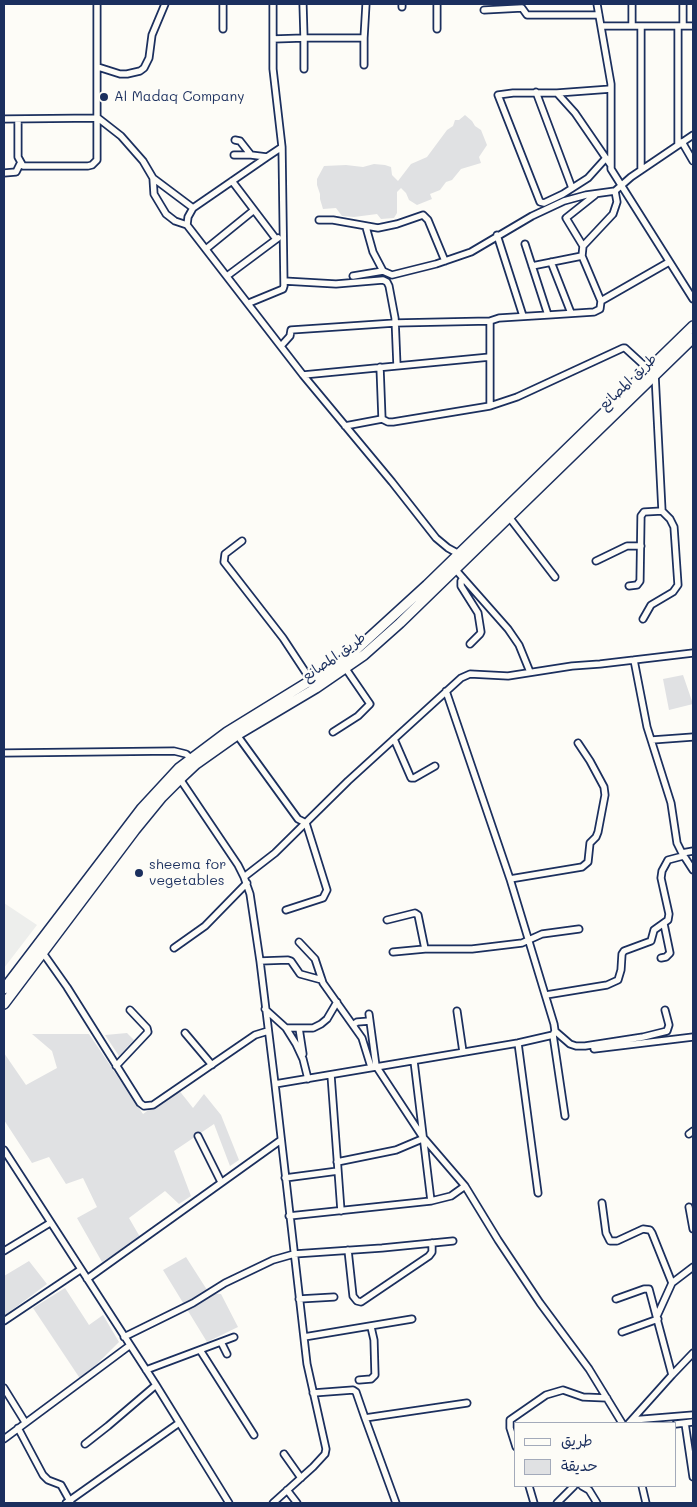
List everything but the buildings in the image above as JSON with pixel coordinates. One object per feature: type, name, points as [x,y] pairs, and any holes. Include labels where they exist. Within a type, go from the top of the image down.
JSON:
[{"type":"main road","name":"طريق المصانع","points":[[4,989],[162,797],[180,780],[194,761],[243,722],[346,669],[400,623],[509,518],[652,371],[693,326]]},
{"type":"main road","name":"طريق المصانع","points":[[4,1004],[43,953],[60,923],[142,808],[180,768],[237,735],[314,684],[358,648],[652,371],[693,338]]},
{"type":"street","points":[[20,164],[27,167],[92,165],[98,157],[98,4]]},
{"type":"street","points":[[98,68],[120,74],[140,71],[144,68],[149,58],[153,31],[165,4]]},
{"type":"street","points":[[223,4],[223,29]]},
{"type":"street","points":[[249,303],[283,289],[284,281],[282,147],[273,70],[273,4]]},
{"type":"street","points":[[303,4],[304,69]]},
{"type":"street","points":[[364,65],[366,4]]},
{"type":"street","points":[[437,4],[437,29]]},
{"type":"street","points":[[597,4],[611,89],[610,164]]},
{"type":"street","points":[[632,4],[632,26]]},
{"type":"street","points":[[683,4],[680,26],[680,144],[693,161]]},
{"type":"street","points":[[484,10],[505,6],[522,8],[527,15],[599,15]]},
{"type":"street","points":[[602,26],[693,26]]},
{"type":"street","points":[[641,26],[641,170]]},
{"type":"street","points":[[273,39],[364,38]]},
{"type":"street","points":[[606,158],[588,178],[544,203],[540,202],[498,94],[557,93],[611,89]]},
{"type":"street","points":[[536,92],[572,188]]},
{"type":"street","points":[[557,93],[575,113],[610,164],[614,175],[693,299]]},
{"type":"street","points":[[4,119],[98,118],[121,136],[143,160],[153,178],[194,208]]},
{"type":"street","points":[[4,173],[16,172],[20,164],[18,157],[18,120]]},
{"type":"street","points":[[366,227],[373,252],[383,271],[391,275],[445,261],[471,252],[497,235],[564,201],[615,191],[621,184],[693,135]]},
{"type":"street","points":[[234,140],[244,144],[251,154]]},
{"type":"street","points":[[187,225],[188,217],[194,208],[282,147]]},
{"type":"street","points":[[234,155],[251,154],[267,157]]},
{"type":"street","points":[[153,178],[154,194],[166,214],[175,221],[187,225],[303,375],[436,538],[459,554]]},
{"type":"street","points":[[232,181],[276,240]]},
{"type":"street","points":[[583,246],[613,214],[617,202],[615,191]]},
{"type":"street","points":[[281,346],[290,336],[290,330],[395,323],[490,322],[499,318],[594,312],[600,309],[601,301],[582,256],[583,246],[566,218],[597,194]]},
{"type":"street","points":[[206,249],[254,210]]},
{"type":"street","points":[[319,220],[333,220],[380,228],[423,215],[428,220],[445,261]]},
{"type":"street","points":[[227,276],[283,233]]},
{"type":"street","points":[[497,235],[523,316]]},
{"type":"street","points":[[526,244],[548,315]]},
{"type":"street","points":[[532,266],[582,256]]},
{"type":"street","points":[[551,262],[571,313]]},
{"type":"street","points":[[601,301],[668,262]]},
{"type":"street","points":[[353,276],[383,271]]},
{"type":"street","points":[[284,281],[336,284],[383,280],[387,282],[390,286],[395,323],[397,366]]},
{"type":"street","points":[[490,322],[490,406]]},
{"type":"street","points":[[345,426],[382,419],[393,422],[490,406],[517,397],[625,348],[652,371],[662,511],[670,519],[674,527],[678,585],[673,592],[651,605],[643,619]]},
{"type":"street","points":[[303,375],[490,356]]},
{"type":"street","points":[[380,367],[382,419]]},
{"type":"street","points":[[629,586],[637,586],[639,583],[642,513],[662,511]]},
{"type":"street","points":[[509,518],[555,577]]},
{"type":"street","points":[[242,541],[225,554],[224,562],[283,638],[314,684]]},
{"type":"street","points":[[596,561],[627,546],[641,546]]},
{"type":"street","points":[[455,569],[519,644],[530,672]]},
{"type":"street","points":[[463,578],[461,586],[478,613],[481,632],[470,644]]},
{"type":"street","points":[[174,948],[205,926],[245,880],[461,678],[470,674],[501,676],[693,653]]},
{"type":"street","points":[[634,660],[648,727],[666,781],[674,830],[682,855],[693,870]]},
{"type":"street","points":[[333,732],[358,716],[370,704],[346,669]]},
{"type":"street","points":[[446,691],[510,879],[546,995],[554,1024],[565,1116]]},
{"type":"street","points":[[237,735],[298,819],[306,823],[327,890],[323,898],[286,910]]},
{"type":"street","points":[[652,740],[693,737]]},
{"type":"street","points":[[394,739],[411,778],[435,766]]},
{"type":"street","points":[[510,879],[582,867],[588,862],[590,843],[598,832],[605,795],[604,787],[578,743]]},
{"type":"street","points":[[4,753],[174,752],[186,754],[194,761]]},
{"type":"street","points":[[180,780],[238,865],[245,880],[260,961],[304,1337],[312,1393],[326,1452],[313,1467],[273,1503]]},
{"type":"street","points":[[546,995],[615,982],[620,974],[624,951],[650,941],[654,930],[668,920],[669,914],[661,878],[662,871],[668,860],[693,851]]},
{"type":"street","points":[[387,920],[414,913],[418,915],[425,950]]},
{"type":"street","points":[[661,958],[669,956],[670,950],[664,924]]},
{"type":"street","points":[[393,952],[472,949],[522,943],[542,934],[579,929]]},
{"type":"street","points":[[299,942],[317,963],[322,980],[362,1038],[374,1067],[422,1138],[465,1186],[498,1240],[540,1303],[578,1353],[621,1422]]},
{"type":"street","points":[[43,953],[67,987],[140,1103],[146,1107],[153,1105],[255,1035],[268,1031]]},
{"type":"street","points":[[260,961],[288,960],[294,964],[300,974],[322,980]]},
{"type":"street","points":[[286,1028],[312,1028],[321,1024],[327,1019],[337,1002]]},
{"type":"street","points":[[116,1066],[148,1032],[147,1028],[130,1010]]},
{"type":"street","points":[[265,1010],[286,1028],[303,1059]]},
{"type":"street","points":[[585,1046],[643,1037],[667,1031],[669,1025],[664,1010]]},
{"type":"street","points":[[457,1011],[463,1052]]},
{"type":"street","points":[[369,1014],[374,1067]]},
{"type":"street","points":[[353,1025],[357,1022],[370,1021]]},
{"type":"street","points":[[300,1028],[303,1059],[308,1079]]},
{"type":"street","points":[[185,1033],[212,1065]]},
{"type":"street","points":[[275,1084],[518,1042],[554,1033],[570,1044],[594,1048],[693,1037]]},
{"type":"street","points":[[518,1042],[538,1193]]},
{"type":"street","points":[[414,1061],[431,1201]]},
{"type":"street","points":[[331,1075],[341,1211]]},
{"type":"street","points":[[198,1136],[221,1182]]},
{"type":"street","points":[[337,1162],[390,1152],[422,1138]]},
{"type":"street","points":[[87,1279],[281,1140]]},
{"type":"street","points":[[4,1150],[6,1158],[146,1370],[229,1503]]},
{"type":"street","points":[[285,1178],[338,1172]]},
{"type":"street","points":[[289,1216],[431,1201],[451,1196],[465,1186]]},
{"type":"street","points":[[602,1203],[606,1232],[610,1241],[617,1241],[643,1229],[650,1230],[672,1282]]},
{"type":"street","points":[[689,1207],[693,1229]]},
{"type":"street","points":[[4,1251],[50,1223]]},
{"type":"street","points":[[124,1337],[193,1304],[217,1288],[273,1260],[294,1254],[453,1241]]},
{"type":"street","points":[[348,1250],[353,1296],[360,1302],[429,1256],[432,1252],[432,1243]]},
{"type":"street","points":[[622,1332],[658,1318],[672,1282],[693,1267]]},
{"type":"street","points":[[4,1320],[80,1270]]},
{"type":"street","points":[[616,1298],[647,1288],[651,1294],[658,1318],[672,1375]]},
{"type":"street","points":[[299,1299],[334,1297]]},
{"type":"street","points":[[304,1337],[412,1319]]},
{"type":"street","points":[[359,1380],[371,1379],[375,1375],[374,1340],[371,1326]]},
{"type":"street","points":[[146,1370],[234,1336]]},
{"type":"street","points":[[221,1342],[226,1354]]},
{"type":"street","points":[[4,1439],[129,1346]]},
{"type":"street","points":[[200,1350],[254,1435]]},
{"type":"street","points":[[630,1421],[693,1352]]},
{"type":"street","points":[[85,1444],[156,1386]]},
{"type":"street","points":[[4,1388],[26,1422]]},
{"type":"street","points":[[312,1393],[353,1390],[356,1392],[396,1503]]},
{"type":"street","points":[[514,1441],[510,1428],[510,1420],[546,1395],[563,1390],[583,1397],[607,1398]]},
{"type":"street","points":[[365,1418],[468,1403]]},
{"type":"street","points":[[630,1421],[693,1415]]},
{"type":"street","points":[[677,1424],[693,1422]]},
{"type":"street","points":[[18,1428],[43,1475],[48,1480],[61,1485],[69,1502],[179,1423]]},
{"type":"street","points":[[685,1423],[693,1477]]},
{"type":"street","points":[[284,1454],[300,1478]]},
{"type":"street","points":[[529,1487],[534,1503]]},
{"type":"street","points":[[557,1503],[573,1487]]},
{"type":"street","points":[[584,1487],[590,1491],[597,1503]]},
{"type":"street","points":[[642,1487],[646,1503]]},
{"type":"street","points":[[287,1490],[297,1503]]},
{"type":"shaded area","points":[[4,903],[37,925],[4,968]]},
{"type":"green space","points":[[465,115],[481,130],[487,145],[479,157],[481,163],[461,169],[440,190],[430,194],[432,199],[417,205],[409,200],[401,188],[397,192],[397,213],[394,218],[381,219],[377,214],[354,217],[342,216],[336,208],[323,209],[317,179],[324,166],[346,165],[363,167],[374,164],[385,165],[391,167],[392,175],[398,181],[411,164],[427,157],[447,130],[453,126],[455,120],[459,120]]},
{"type":"green space","points":[[683,675],[693,704],[669,710],[663,679]]},
{"type":"green space","points":[[127,1033],[134,1040],[119,1056],[105,1035]]},
{"type":"green space","points":[[32,1034],[89,1034],[143,1114],[178,1089],[193,1108],[204,1094],[221,1115],[239,1160],[230,1166],[214,1124],[174,1151],[191,1196],[179,1204],[165,1191],[129,1218],[140,1237],[102,1262],[77,1218],[97,1207],[83,1178],[66,1184],[49,1157],[32,1163],[4,1120],[4,1053],[26,1085],[57,1068],[52,1051]]},
{"type":"green space","points":[[186,1257],[209,1293],[221,1294],[238,1327],[207,1342],[163,1270]]},
{"type":"green space","points":[[29,1261],[47,1284],[4,1316],[4,1276]]},
{"type":"green space","points":[[65,1288],[89,1325],[103,1315],[119,1342],[81,1380],[33,1308]]},
{"type":"place","name":"Al Madaq Company","points":[[104,97]]},
{"type":"place","name":"sheema for vegetables","points":[[139,873]]}]
